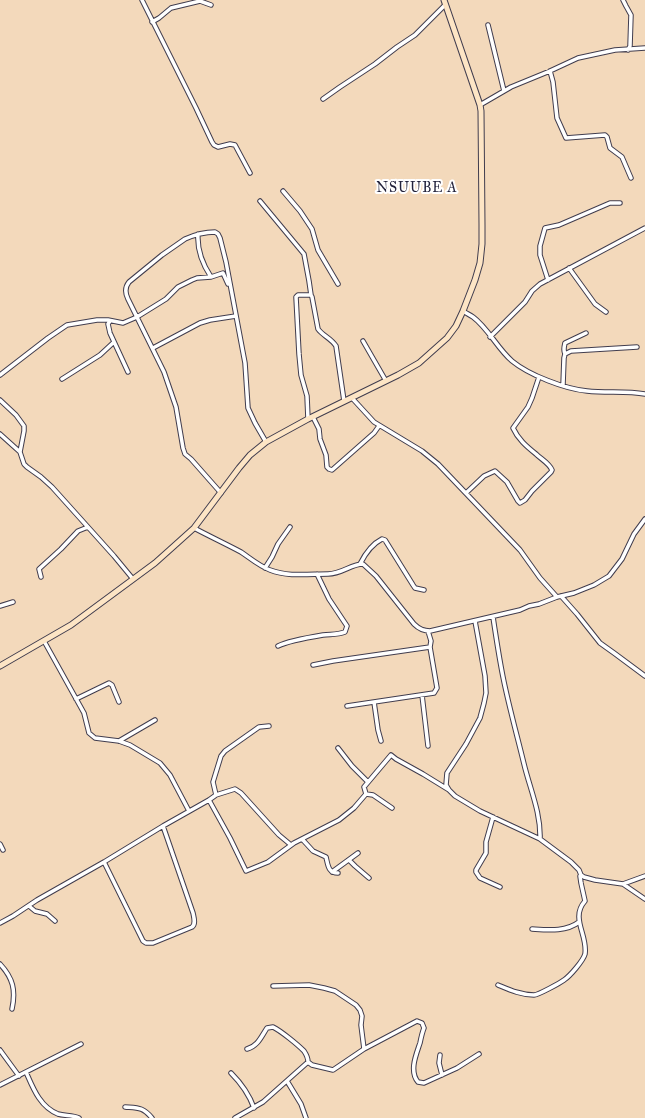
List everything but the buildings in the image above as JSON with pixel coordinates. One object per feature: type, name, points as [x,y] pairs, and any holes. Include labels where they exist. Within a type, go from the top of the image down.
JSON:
[{"type":"street","points":[[142,0],[212,142],[218,147],[230,144],[235,145],[250,173]]},
{"type":"street","points":[[624,0],[631,15],[630,46],[628,50]]},
{"type":"street","points":[[152,22],[171,8],[200,1],[210,5]]},
{"type":"street","points":[[0,666],[71,625],[155,563],[194,528],[239,468],[250,455],[266,442],[419,363],[446,338],[456,326],[476,280],[480,263],[482,244],[480,105],[445,2],[415,35],[323,99]]},
{"type":"street","points":[[488,25],[504,91]]},
{"type":"street","points":[[480,105],[511,87],[550,72],[578,58],[608,51],[645,48]]},
{"type":"street","points":[[550,72],[553,82],[557,118],[566,138],[605,135],[610,148],[622,157],[631,178]]},
{"type":"street","points":[[283,190],[312,229],[318,250],[338,284]]},
{"type":"street","points":[[260,201],[304,254],[318,329],[320,333],[333,341],[337,349],[344,401]]},
{"type":"street","points":[[548,280],[540,255],[540,246],[545,228],[559,225],[610,203],[620,203]]},
{"type":"street","points":[[490,337],[525,302],[536,287],[645,228]]},
{"type":"street","points":[[221,493],[185,454],[176,407],[164,372],[126,296],[126,285],[129,282],[162,255],[185,239],[198,234],[215,232],[220,238],[245,362],[248,408],[266,442]]},
{"type":"street","points":[[198,234],[198,242],[203,264],[211,277]]},
{"type":"street","points":[[569,268],[595,304],[606,312]]},
{"type":"street","points":[[0,375],[67,325],[97,320],[123,323],[137,317],[166,299],[178,287],[197,278],[211,277],[223,273],[231,293]]},
{"type":"street","points":[[311,295],[299,295],[296,297],[298,354],[310,418],[319,429],[320,439],[329,469],[332,470],[374,433],[379,426]]},
{"type":"street","points":[[463,311],[476,320],[510,360],[518,366],[539,376],[587,391],[645,394]]},
{"type":"street","points":[[153,348],[200,323],[236,316]]},
{"type":"street","points":[[110,321],[108,324],[114,342],[128,372]]},
{"type":"street","points":[[564,385],[565,342],[586,333]]},
{"type":"street","points":[[363,341],[386,381]]},
{"type":"street","points":[[62,379],[100,355],[114,342]]},
{"type":"street","points":[[565,354],[575,350],[637,347]]},
{"type":"street","points":[[466,493],[484,476],[495,471],[507,482],[520,503],[525,500],[551,472],[552,470],[549,465],[520,440],[513,428],[532,398],[539,376]]},
{"type":"street","points":[[352,398],[379,426],[404,439],[430,457],[520,550],[540,578],[577,614],[600,644],[645,676]]},
{"type":"street","points":[[0,400],[16,415],[24,426],[20,452],[26,467],[41,477],[52,487],[114,556],[132,579]]},
{"type":"street","points":[[0,434],[20,452]]},
{"type":"street","points":[[194,528],[237,550],[265,568],[281,573],[296,575],[338,573],[356,565],[360,564],[366,566],[376,576],[414,624],[419,629],[428,631],[438,630],[520,610],[594,585],[609,576],[622,559],[634,534],[645,519]]},
{"type":"street","points":[[41,577],[39,569],[78,531],[88,527]]},
{"type":"street","points":[[265,568],[278,544],[290,527]]},
{"type":"street","points":[[360,564],[367,552],[379,540],[385,540],[412,585],[415,588],[424,590]]},
{"type":"street","points":[[278,646],[322,635],[345,632],[347,626],[329,599],[317,574]]},
{"type":"street","points":[[0,606],[13,602]]},
{"type":"street","points":[[493,617],[503,678],[526,775],[536,804],[541,829],[540,839]]},
{"type":"street","points":[[474,621],[485,676],[486,693],[480,718],[466,744],[447,773],[446,785],[454,796],[480,811],[540,839],[571,862],[579,870],[581,875],[580,883],[585,901],[580,907],[578,913],[582,932],[584,954],[582,961],[563,981],[536,995],[519,993],[498,985]]},
{"type":"street","points":[[347,706],[434,693],[437,688],[428,631]]},
{"type":"street","points":[[44,641],[84,713],[87,728],[92,736],[95,738],[130,745],[160,763],[170,775],[190,811]]},
{"type":"street","points":[[314,665],[430,647]]},
{"type":"street","points":[[76,699],[109,683],[112,685],[119,702]]},
{"type":"street","points":[[422,695],[428,746]]},
{"type":"street","points":[[374,702],[381,741]]},
{"type":"street","points":[[119,742],[155,720]]},
{"type":"street","points":[[216,795],[213,782],[225,750],[258,727],[269,726]]},
{"type":"street","points":[[338,748],[352,766],[368,782]]},
{"type":"street","points":[[366,794],[364,787],[391,755],[449,790]]},
{"type":"street","points":[[0,923],[216,795],[235,789],[241,793],[279,835],[291,845]]},
{"type":"street","points":[[209,800],[246,871],[268,862],[291,845],[339,820],[354,808],[366,794]]},
{"type":"street","points":[[366,794],[373,795],[392,808]]},
{"type":"street","points":[[493,817],[486,842],[486,853],[476,872],[480,878],[500,887]]},
{"type":"street","points":[[104,862],[143,941],[146,944],[153,943],[192,927],[195,923],[193,913],[163,826]]},
{"type":"street","points":[[302,839],[313,851],[326,857],[328,869],[338,874]]},
{"type":"street","points":[[0,844],[3,850]]},
{"type":"street","points":[[332,872],[358,853]]},
{"type":"street","points":[[349,860],[369,878]]},
{"type":"street","points":[[581,875],[587,878],[623,884],[645,899]]},
{"type":"street","points":[[623,884],[645,876]]},
{"type":"street","points":[[29,906],[35,911],[47,914],[55,921]]},
{"type":"street","points":[[532,929],[560,930],[573,927],[579,922]]},
{"type":"street","points":[[0,964],[13,982],[14,1000],[12,1009]]},
{"type":"street","points":[[273,986],[309,985],[324,988],[335,991],[356,1005],[362,1016],[361,1025],[364,1049]]},
{"type":"street","points":[[247,1049],[257,1044],[267,1028],[272,1027],[284,1034],[303,1050],[306,1054],[308,1062],[312,1065],[333,1070],[364,1049],[415,1022],[420,1021],[424,1028],[414,1064],[414,1072],[418,1082],[424,1083],[442,1075],[457,1068],[479,1054]]},
{"type":"street","points":[[0,1085],[81,1044]]},
{"type":"street","points":[[0,1050],[19,1076]]},
{"type":"street","points":[[440,1055],[439,1063],[442,1075]]},
{"type":"street","points":[[235,1118],[263,1102],[288,1082],[308,1062]]},
{"type":"street","points":[[26,1072],[40,1101],[45,1106],[58,1114],[79,1118]]},
{"type":"street","points":[[231,1073],[245,1088],[254,1108]]},
{"type":"street","points":[[288,1082],[301,1104],[306,1118]]},
{"type":"street","points":[[125,1107],[138,1108],[146,1111],[152,1118]]},
{"type":"district","name":"NSUUBE A","points":[[417,189]]}]
